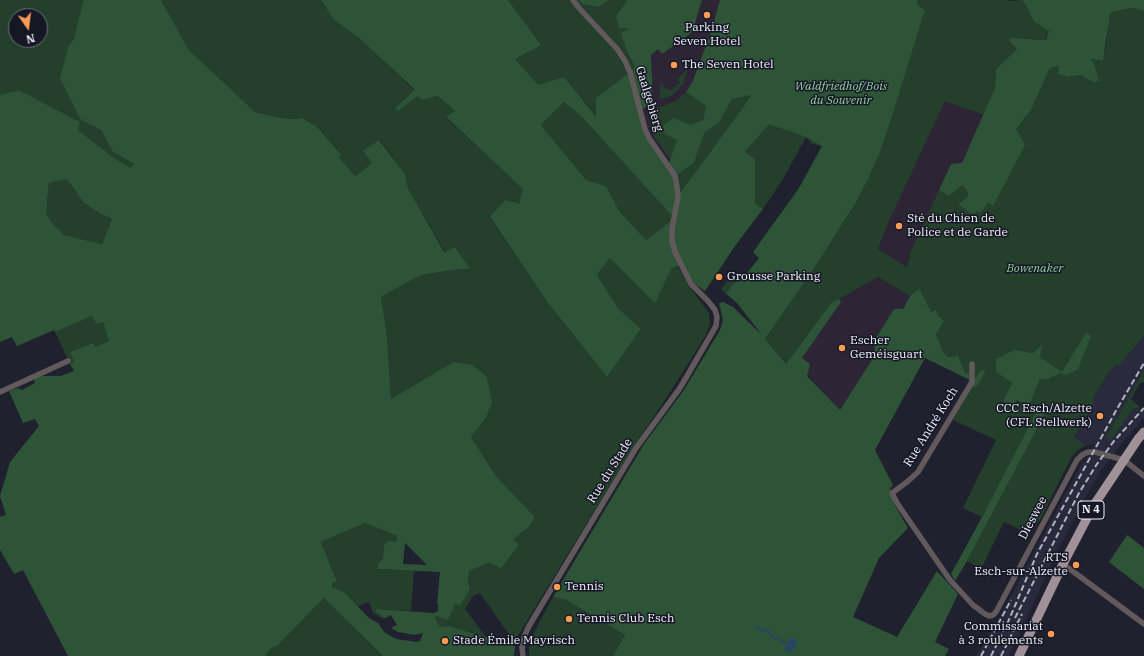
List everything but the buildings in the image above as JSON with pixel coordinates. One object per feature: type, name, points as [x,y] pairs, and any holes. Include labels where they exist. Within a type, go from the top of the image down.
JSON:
[{"type":"main road","name":"N 4","points":[[1019,656],[1063,564],[1094,505],[1144,432]]},
{"type":"street","name":"Gaalgebierg","points":[[573,0],[618,50],[630,72],[647,134],[675,176],[678,197],[672,229],[672,241],[675,252],[691,284],[708,301]]},
{"type":"street","name":"Rue du Stade","points":[[523,656],[522,648],[524,637],[530,626],[636,448],[680,388],[716,326],[717,317],[715,310],[708,301]]},
{"type":"street","points":[[0,392],[68,361]]},
{"type":"street","name":"Rue André Koch","points":[[892,492],[907,482],[918,472],[972,382],[972,364]]},
{"type":"street","name":"Dieswee","points":[[892,492],[897,503],[950,580],[974,605],[989,616],[996,612],[1077,460],[1088,452],[1095,452],[1124,460]]},
{"type":"street","points":[[1124,460],[1144,476]]},
{"type":"street","points":[[1063,564],[1144,624]]},
{"type":"shaded area","points":[[702,0],[720,0],[710,35],[692,83],[686,92],[668,166],[649,138],[640,111],[653,102],[651,55],[658,49],[662,53],[690,34],[693,30]]},
{"type":"shaded area","name":"Sté du Chien de Police et de Garde","points":[[945,100],[984,115],[962,163],[951,165],[911,251],[907,267],[878,249],[888,223]]},
{"type":"shaded area","points":[[878,277],[910,296],[903,309],[894,309],[874,341],[875,355],[840,410],[807,375],[802,358],[841,302],[839,299]]},
{"type":"shaded area","points":[[1144,336],[1144,370],[1106,437],[1111,440],[1133,408],[1140,407],[1144,411],[1144,418],[1102,469],[1086,496],[1057,552],[1009,656],[976,656],[995,626],[1082,463],[1085,461],[1095,444],[1086,445],[1074,439],[1093,404],[1093,400],[1109,372],[1116,365],[1119,366]]},
{"type":"shaded area","points":[[791,638],[795,639],[796,646],[792,651],[788,652],[784,648]]},
{"type":"green space","points":[[0,0],[83,0],[74,39],[69,45],[81,120],[101,130],[113,152],[134,164],[131,168],[117,160],[78,130],[80,122],[19,90],[0,95]]},
{"type":"green space","points":[[83,0],[161,0],[189,50],[255,112],[281,118],[299,119],[301,117],[317,127],[342,155],[339,157],[355,176],[372,163],[363,151],[379,140],[405,174],[408,188],[444,252],[455,247],[470,269],[460,269],[421,275],[381,297],[387,335],[391,399],[453,362],[472,365],[487,377],[492,403],[485,419],[471,437],[496,476],[535,517],[529,527],[513,539],[519,545],[501,568],[489,563],[469,571],[468,582],[470,589],[460,606],[455,604],[448,620],[435,616],[440,627],[449,626],[515,646],[514,656],[383,656],[324,598],[276,647],[274,646],[266,654],[267,656],[68,656],[23,570],[14,574],[0,550],[0,517],[6,515],[0,496],[10,462],[39,426],[35,419],[23,423],[9,391],[18,388],[22,390],[35,383],[34,379],[40,376],[61,376],[74,371],[70,364],[74,362],[70,352],[93,343],[95,347],[109,341],[103,322],[96,324],[92,316],[17,346],[12,337],[0,342],[0,95],[19,90],[80,122],[78,130],[117,160],[131,168],[134,164],[113,152],[101,130],[81,120],[60,78],[69,45],[74,39]],"holes":[[[67,179],[84,203],[112,219],[102,244],[64,235],[52,223],[46,213],[49,183]],[[365,523],[397,536],[396,542],[389,541],[384,545],[383,559],[378,564],[378,569],[440,572],[437,604],[438,611],[434,613],[376,609],[376,612],[385,618],[391,615],[397,625],[391,628],[398,632],[415,635],[423,633],[420,641],[416,642],[396,639],[384,632],[378,623],[369,618],[344,592],[332,587],[332,583],[337,581],[321,542]],[[405,543],[427,565],[403,564]]]},
{"type":"green space","points":[[161,0],[321,0],[333,19],[359,38],[415,91],[396,108],[398,110],[418,96],[422,100],[438,96],[455,111],[446,118],[524,189],[519,204],[490,218],[548,303],[607,377],[641,329],[618,308],[597,275],[610,258],[672,269],[678,266],[689,286],[709,313],[710,323],[706,335],[634,446],[516,639],[512,639],[480,593],[473,596],[465,609],[486,637],[449,626],[440,627],[435,615],[455,604],[460,606],[470,589],[468,582],[469,571],[489,563],[512,539],[529,527],[535,517],[496,476],[471,437],[485,419],[453,362],[391,399],[387,335],[381,297],[421,275],[469,269],[455,247],[445,252],[408,188],[405,174],[380,140],[364,151],[372,163],[355,176],[339,157],[342,154],[317,127],[301,117],[299,119],[281,118],[255,112],[189,50]]},
{"type":"green space","name":"Waldfriedhof/Bois du Souvenir","points":[[321,0],[508,0],[541,45],[515,59],[538,85],[564,77],[596,116],[596,98],[635,67],[626,49],[621,33],[629,28],[619,28],[616,16],[627,0],[702,0],[693,30],[690,34],[662,54],[658,49],[651,55],[653,102],[640,111],[645,129],[668,166],[677,140],[665,134],[663,125],[674,118],[690,125],[703,120],[706,106],[686,92],[692,83],[710,35],[720,0],[918,0],[917,4],[925,10],[890,122],[879,154],[868,179],[855,204],[813,270],[765,339],[786,364],[831,303],[839,299],[841,302],[802,358],[810,364],[807,376],[840,410],[875,355],[874,341],[894,309],[903,309],[910,296],[919,288],[931,312],[936,310],[938,316],[944,321],[936,334],[943,352],[948,357],[958,356],[965,372],[976,378],[981,370],[984,370],[985,372],[977,386],[974,387],[974,382],[925,358],[875,450],[893,485],[890,489],[894,504],[908,528],[879,558],[853,617],[897,637],[937,571],[958,594],[935,642],[949,649],[945,656],[613,656],[625,635],[566,600],[553,597],[644,444],[684,390],[720,330],[723,320],[719,303],[723,302],[733,307],[762,335],[737,303],[726,294],[733,284],[744,277],[759,258],[753,252],[799,188],[822,146],[806,137],[769,124],[745,152],[755,159],[755,204],[763,209],[735,246],[705,291],[694,283],[680,265],[671,269],[655,303],[610,258],[597,275],[618,308],[641,329],[607,377],[548,303],[490,217],[505,200],[519,204],[523,189],[446,117],[455,111],[438,96],[422,100],[418,96],[398,111],[395,108],[415,90],[359,38],[333,19]],"holes":[[[751,95],[744,106],[678,196],[675,176],[694,163],[705,132],[719,123],[732,99]],[[564,102],[580,115],[673,217],[673,219],[646,240],[620,212],[606,186],[586,180],[541,125]]]},
{"type":"green space","points":[[508,0],[579,0],[582,4],[599,7],[609,0],[627,0],[616,16],[630,27],[626,49],[635,67],[596,98],[597,116],[564,77],[538,86],[514,59],[540,45]]},
{"type":"green space","points":[[579,0],[609,0],[599,7],[582,4]]},
{"type":"green space","name":"Bowenaker","points":[[918,0],[1022,0],[1034,22],[1049,31],[1045,40],[1010,38],[1009,41],[1017,49],[996,69],[995,88],[984,115],[945,101],[888,223],[878,249],[907,267],[911,251],[939,190],[949,195],[962,185],[967,190],[968,196],[958,205],[974,215],[977,211],[981,213],[988,203],[992,206],[1016,129],[1031,110],[1050,68],[1060,66],[1058,73],[1069,77],[1080,75],[1093,82],[1096,69],[1090,59],[1102,61],[1106,48],[1110,14],[1132,8],[1144,11],[1144,336],[1119,366],[1116,365],[1109,372],[1093,399],[1093,404],[1074,438],[1086,445],[1072,456],[1040,520],[1035,524],[1030,534],[1004,522],[981,569],[967,561],[1047,410],[1040,406],[982,517],[963,508],[996,440],[953,420],[976,379],[965,372],[958,356],[948,357],[943,352],[931,313],[919,288],[910,296],[878,277],[831,303],[786,364],[765,339],[813,270],[855,204],[822,146],[812,144],[806,137],[783,179],[763,209],[755,204],[755,159],[745,152],[769,123],[906,69],[925,10],[917,4]],"holes":[[[1041,346],[1040,357],[1061,373],[1048,379],[1040,379],[1017,399],[1003,401],[1012,383],[996,372],[996,359],[1014,350],[1033,353]]]},
{"type":"green space","points":[[1022,0],[1144,0],[1144,11],[1132,8],[1110,14],[1103,61],[1091,59],[1096,69],[1099,81],[1093,82],[1080,75],[1069,77],[1058,74],[1059,66],[1050,68],[1031,110],[1016,129],[1025,145],[993,206],[988,203],[981,213],[977,211],[974,215],[958,205],[968,196],[967,190],[962,185],[949,196],[939,190],[951,164],[962,163],[995,88],[996,69],[1017,49],[1009,41],[1010,38],[1046,40],[1049,31],[1034,22]]},
{"type":"green space","points":[[688,69],[683,84],[673,95],[667,98],[659,98],[661,81],[664,88],[671,90],[680,83],[677,79]]},
{"type":"green space","points":[[686,92],[706,106],[703,120],[690,125],[677,140],[671,160],[654,136],[650,127],[651,115],[655,109],[676,101]]},
{"type":"green space","points":[[752,95],[678,197],[675,176],[694,163],[705,132],[719,123],[732,98]]},
{"type":"green space","points":[[565,101],[580,115],[673,217],[673,219],[646,240],[620,212],[606,186],[586,180],[541,125]]},
{"type":"green space","points":[[67,178],[84,203],[112,219],[102,244],[64,235],[52,223],[46,213],[49,183]]},
{"type":"green space","points":[[744,277],[734,284],[726,294],[722,290],[727,281]]},
{"type":"green space","points":[[92,316],[103,322],[109,341],[95,348],[93,343],[70,352],[74,362],[70,364],[55,332]]},
{"type":"green space","points":[[1086,333],[1091,336],[1078,369],[1066,375],[1061,373],[1048,379],[1040,379],[1029,405],[1017,400],[1012,407],[1003,401],[1012,383],[996,372],[996,359],[1014,350],[1033,353],[1042,345],[1040,357],[1062,372]]},
{"type":"green space","points":[[1144,370],[1144,382],[1140,383],[1131,399],[1140,407],[1133,409],[1111,440],[1106,437]]},
{"type":"green space","points":[[1040,406],[1047,410],[955,581],[951,574]]},
{"type":"green space","points":[[365,523],[397,536],[396,542],[384,545],[383,560],[378,569],[414,571],[411,611],[376,609],[376,612],[385,618],[383,619],[373,613],[369,602],[357,606],[344,592],[332,587],[332,583],[337,580],[321,542]]},
{"type":"green space","points":[[1127,535],[1144,548],[1144,589],[1109,562]]},
{"type":"green space","name":"Tennis Club Esch","points":[[553,597],[566,600],[625,635],[613,656],[529,656],[531,638]]},
{"type":"green space","points":[[324,598],[383,656],[267,656],[266,654],[274,646],[276,647]]},
{"type":"waterway","points":[[755,626],[762,631],[767,630],[773,637],[788,644]]},
{"type":"railway","points":[[991,656],[1008,622],[1037,554],[1144,363]]},
{"type":"railway","points":[[1015,618],[1079,493],[1097,464],[1114,441],[1144,408]]},
{"type":"railway","points":[[981,656],[1011,600]]},
{"type":"railway","points":[[1001,656],[1022,614]]},
{"type":"place","name":"Parking Seven Hotel","points":[[707,15]]},
{"type":"place","name":"The Seven Hotel","points":[[674,65]]},
{"type":"place","name":"Sté du Chien de Police et de Garde","points":[[899,226]]},
{"type":"place","name":"Grousse Parking","points":[[719,277]]},
{"type":"place","name":"Escher Geméisguart","points":[[842,348]]},
{"type":"place","name":"CCC Esch/Alzette (CFL Stellwerk)","points":[[1100,416]]},
{"type":"place","name":"RTS Esch-sur-Alzette","points":[[1076,565]]},
{"type":"place","name":"Tennis","points":[[557,587]]},
{"type":"place","name":"Tennis Club Esch","points":[[569,619]]},
{"type":"place","name":"Commissariat à 3 roulements","points":[[1051,634]]},
{"type":"place","name":"Stade Émile Mayrisch","points":[[445,641]]}]
